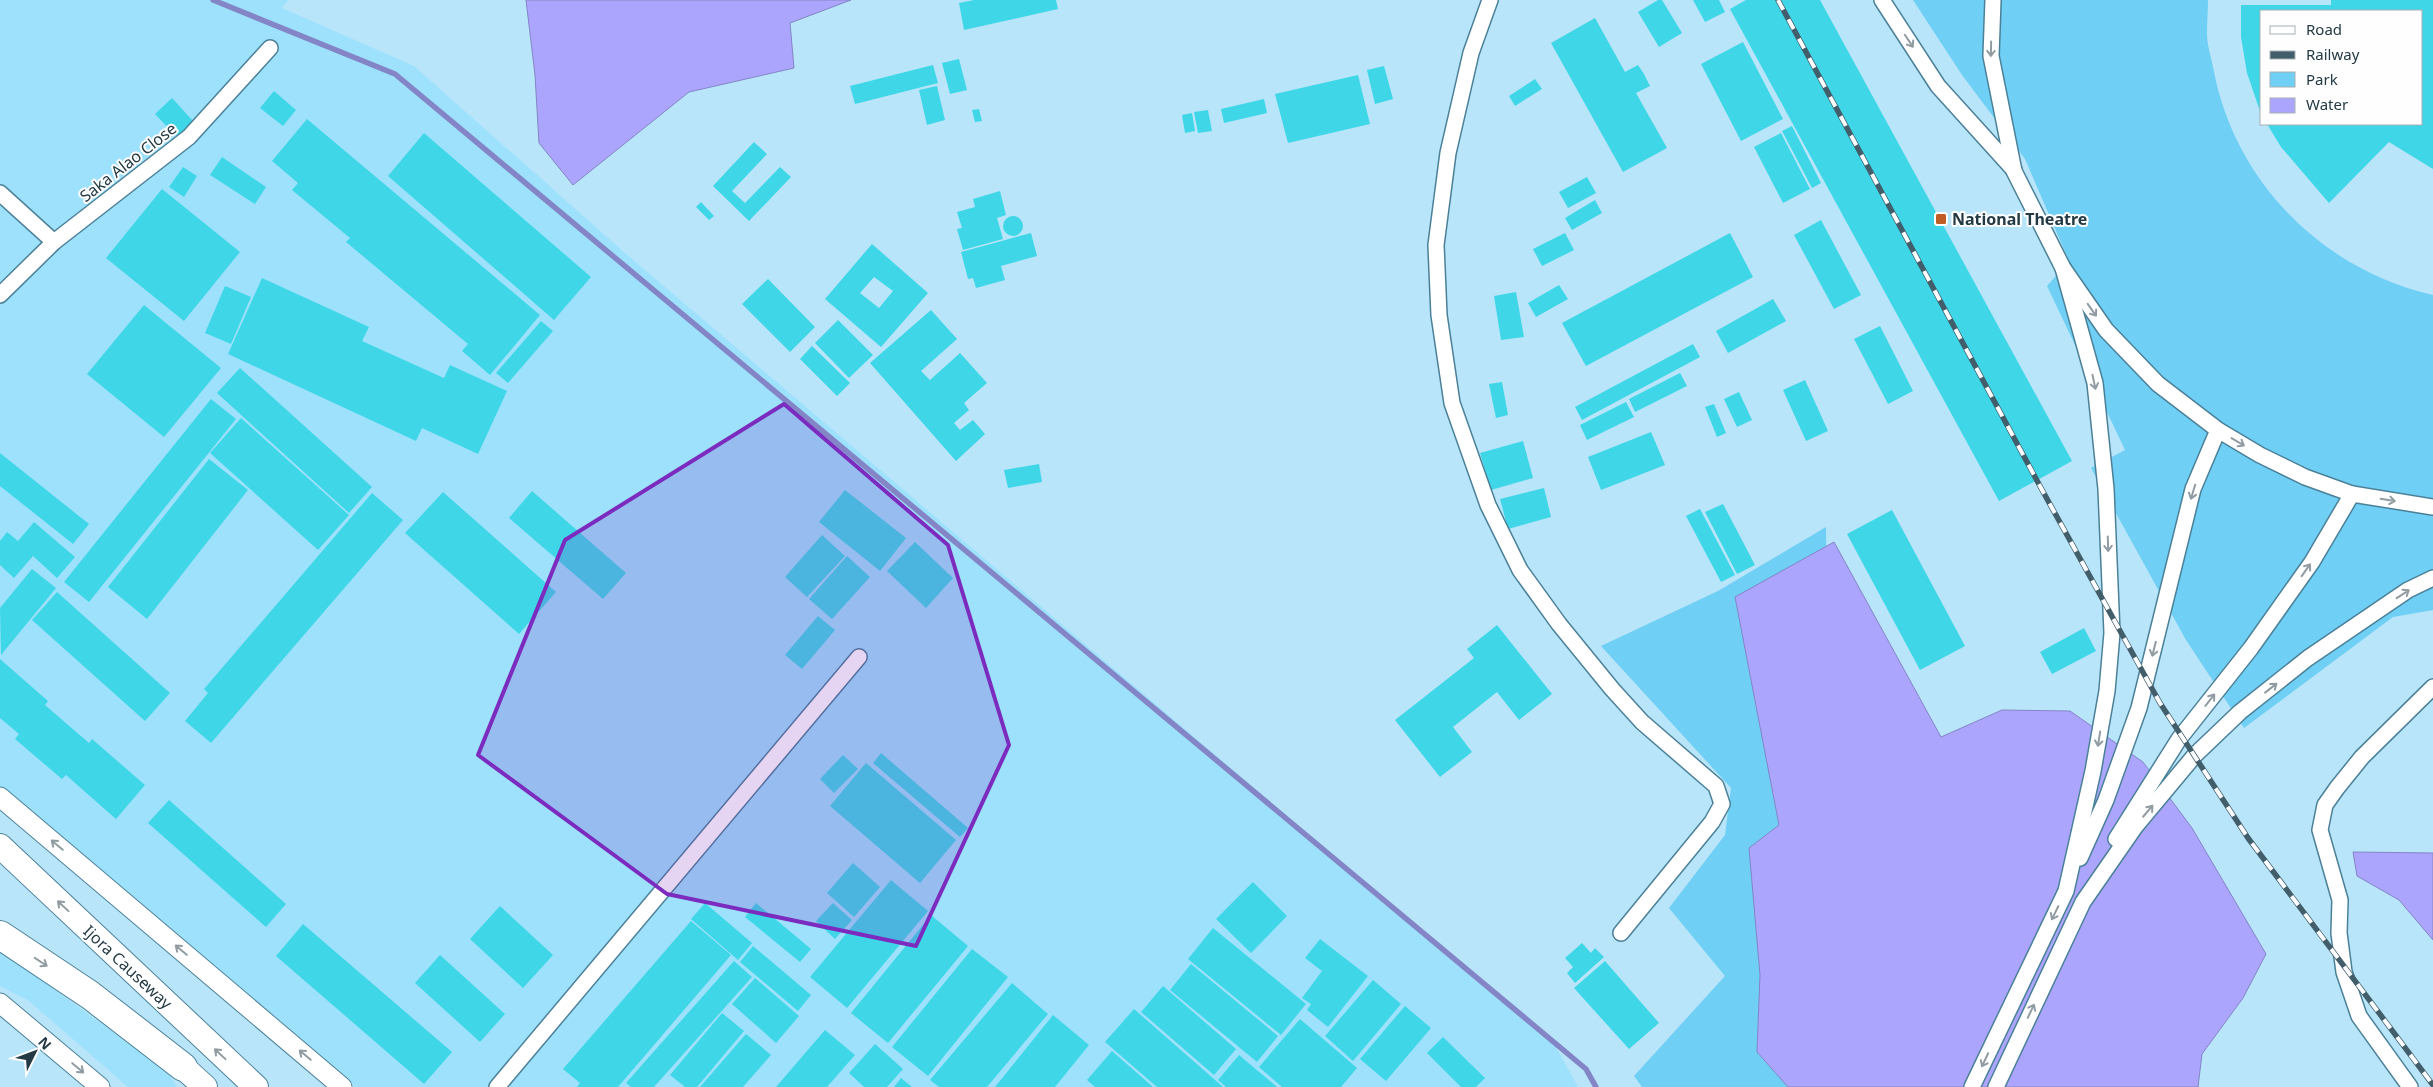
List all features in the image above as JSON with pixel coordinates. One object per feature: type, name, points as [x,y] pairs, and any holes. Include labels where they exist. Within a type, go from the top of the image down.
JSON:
[{"type":"highway","points":[[0,935],[90,995],[182,1067]]},
{"type":"main road","name":"Ijora Causeway","points":[[0,846],[256,1087]]},
{"type":"main road","points":[[182,1067],[205,1087]]},
{"type":"street","points":[[1490,0],[1471,53],[1448,154],[1436,245],[1438,315],[1452,403],[1488,505],[1520,570],[1559,624],[1612,689],[1642,722],[1716,786],[1722,804],[1712,822],[1621,933]]},
{"type":"street","points":[[1882,0],[1938,86],[2014,171],[2063,268],[2106,330],[2158,384],[2218,430],[2275,463],[2306,477],[2352,494],[2433,507]]},
{"type":"street","points":[[1993,0],[1991,56],[2014,171]]},
{"type":"street","name":"Saka Alao Close","points":[[0,295],[54,242],[188,137],[270,48]]},
{"type":"street","points":[[0,193],[54,242]]},
{"type":"street","points":[[2063,268],[2095,383],[2106,489],[2112,633],[2106,691],[2093,771],[2066,890]]},
{"type":"street","points":[[1972,1087],[2066,890],[2106,800],[2139,708],[2194,490],[2218,430]]},
{"type":"street","points":[[1996,1087],[2083,902],[2112,846],[2179,739],[2250,648],[2312,562],[2352,494]]},
{"type":"street","points":[[2083,902],[2135,827],[2195,755],[2240,712],[2308,658],[2408,590],[2433,578]]},
{"type":"street","points":[[497,1087],[859,657]]},
{"type":"street","points":[[2410,1087],[2359,1016],[2344,972],[2339,933],[2340,900],[2320,830],[2325,805],[2337,788],[2362,757],[2433,687]]},
{"type":"street","points":[[0,797],[342,1087]]},
{"type":"street","points":[[0,1003],[100,1087]]},
{"type":"highlighted area","points":[[784,404],[948,545],[1009,745],[916,946],[667,894],[478,755],[565,540]]},
{"type":"shaded area","points":[[0,0],[288,0],[282,8],[414,66],[626,254],[1553,1042],[1578,1087],[355,1087],[0,787]]},
{"type":"shaded area","points":[[0,950],[168,1072],[177,1087],[128,1087],[29,1001],[0,986]]},
{"type":"green space","points":[[1913,0],[2208,0],[2208,43],[2225,112],[2242,150],[2264,185],[2290,216],[2321,243],[2355,265],[2393,283],[2433,295],[2433,610],[2393,617],[2244,728],[2186,640],[2091,468],[2125,450],[2047,286],[2069,261],[2025,159],[1962,75]]},
{"type":"green space","points":[[1826,527],[1834,1087],[1642,1087],[1634,1076],[1725,976],[1669,908],[1725,835],[1731,788],[1601,646],[1718,591]]},
{"type":"water","points":[[526,0],[851,0],[790,23],[794,68],[689,92],[573,185],[539,143],[535,75]]},
{"type":"water","points":[[1834,542],[1941,737],[2002,710],[2070,711],[2143,762],[2192,828],[2266,954],[2243,998],[2202,1054],[2198,1087],[1788,1087],[1757,1052],[1760,975],[1749,848],[1779,825],[1735,597]]},
{"type":"water","points":[[2353,852],[2433,853],[2433,940],[2399,900],[2357,876]]},
{"type":"building","points":[[974,0],[1056,0],[1058,9],[964,30],[959,3]]},
{"type":"building","points":[[1658,0],[1662,0],[1682,33],[1659,47],[1638,12]]},
{"type":"building","points":[[1693,0],[1719,0],[1725,12],[1705,22]]},
{"type":"building","points":[[1746,0],[1820,0],[2072,461],[1999,501],[1730,9]]},
{"type":"building","points":[[2331,0],[2433,0],[2433,169],[2389,142],[2329,203],[2281,147],[2268,125],[2423,125],[2423,10],[2260,10],[2260,111],[2247,73],[2241,37],[2241,5],[2331,5]]},
{"type":"building","points":[[1595,18],[1625,72],[1638,65],[1644,74],[1650,86],[1636,93],[1667,148],[1623,172],[1551,43]]},
{"type":"building","points":[[1743,42],[1783,119],[1741,141],[1701,64]]},
{"type":"building","points":[[959,59],[967,90],[950,94],[942,63]]},
{"type":"building","points":[[933,65],[938,83],[855,104],[850,86]]},
{"type":"building","points":[[1384,66],[1393,99],[1375,104],[1367,70]]},
{"type":"building","points":[[1358,75],[1370,124],[1288,143],[1275,94]]},
{"type":"building","points":[[1535,79],[1542,89],[1515,106],[1509,96]]},
{"type":"building","points":[[937,86],[945,120],[927,125],[919,90]]},
{"type":"building","points":[[274,91],[296,110],[283,126],[260,108]]},
{"type":"building","points":[[172,98],[194,122],[178,138],[155,114]]},
{"type":"building","points":[[1264,99],[1267,113],[1224,123],[1221,109]]},
{"type":"building","points":[[979,109],[982,121],[975,122],[972,110]]},
{"type":"building","points":[[1208,110],[1212,131],[1198,133],[1194,112]]},
{"type":"building","points":[[1192,113],[1195,131],[1185,133],[1182,115]]},
{"type":"building","points":[[307,119],[540,315],[490,375],[462,351],[468,344],[346,242],[350,238],[292,190],[298,183],[272,161]]},
{"type":"building","points":[[1792,126],[1821,183],[1812,188],[1782,131]]},
{"type":"building","points":[[424,133],[591,277],[554,320],[388,176]]},
{"type":"building","points":[[1781,133],[1810,189],[1783,203],[1754,147]]},
{"type":"building","points":[[754,142],[767,154],[732,191],[745,203],[780,167],[791,177],[749,221],[713,186]]},
{"type":"building","points":[[222,157],[266,187],[255,204],[210,175]]},
{"type":"building","points":[[183,167],[197,176],[184,197],[169,187]]},
{"type":"building","points":[[1587,177],[1596,193],[1568,208],[1559,192]]},
{"type":"building","points":[[162,189],[240,252],[184,321],[106,258]]},
{"type":"building","points":[[1000,191],[1006,215],[997,218],[1003,239],[963,250],[957,229],[962,228],[957,212],[975,207],[973,199]]},
{"type":"building","points":[[1595,200],[1602,213],[1572,230],[1565,218]]},
{"type":"building","points":[[701,202],[714,216],[709,220],[696,207]]},
{"type":"building","points":[[1009,216],[1017,216],[1023,222],[1023,230],[1017,236],[1009,236],[1003,230],[1003,222]]},
{"type":"building","points":[[1821,220],[1861,295],[1834,309],[1794,235]]},
{"type":"building","points":[[1031,233],[1037,256],[1001,266],[1005,280],[976,288],[973,278],[968,279],[961,252]]},
{"type":"building","points":[[1565,233],[1574,250],[1542,266],[1533,249]]},
{"type":"building","points":[[1730,233],[1753,277],[1586,366],[1562,323]]},
{"type":"building","points":[[872,244],[928,293],[881,347],[825,299]],"holes":[[[874,277],[893,291],[879,308],[860,293]]]},
{"type":"building","points":[[262,278],[369,327],[362,341],[444,378],[450,365],[507,391],[478,454],[422,428],[416,441],[228,354]]},
{"type":"building","points":[[768,279],[815,327],[790,352],[742,304]]},
{"type":"building","points":[[1559,285],[1568,299],[1536,317],[1528,303]]},
{"type":"building","points":[[225,286],[251,297],[231,344],[205,333]]},
{"type":"building","points":[[1516,292],[1524,337],[1501,340],[1494,296]]},
{"type":"building","points":[[1773,299],[1786,321],[1728,353],[1716,331]]},
{"type":"building","points":[[144,305],[221,368],[164,437],[87,374]]},
{"type":"building","points":[[931,310],[957,339],[921,371],[930,380],[960,353],[987,383],[964,403],[969,410],[954,423],[960,430],[973,420],[985,434],[956,461],[870,363]]},
{"type":"building","points":[[838,320],[873,355],[849,378],[815,343]]},
{"type":"building","points":[[541,321],[553,331],[508,383],[496,373]]},
{"type":"building","points":[[1880,326],[1913,391],[1888,404],[1854,339]]},
{"type":"building","points":[[1693,344],[1700,357],[1582,420],[1575,407]]},
{"type":"building","points":[[812,346],[850,383],[837,396],[800,359]]},
{"type":"building","points":[[240,368],[372,487],[349,513],[217,393]]},
{"type":"building","points":[[1680,373],[1687,386],[1635,412],[1629,399]]},
{"type":"building","points":[[1805,380],[1828,431],[1806,441],[1783,390]]},
{"type":"building","points":[[1502,382],[1508,415],[1496,418],[1489,384]]},
{"type":"building","points":[[1739,392],[1752,420],[1737,427],[1724,399]]},
{"type":"building","points":[[211,399],[236,419],[89,602],[64,582]]},
{"type":"building","points":[[1626,402],[1634,417],[1587,440],[1580,425]]},
{"type":"building","points":[[1714,404],[1726,433],[1717,437],[1705,407]]},
{"type":"building","points":[[241,418],[349,515],[318,550],[210,453]]},
{"type":"building","points":[[1651,432],[1665,465],[1601,490],[1588,457]]},
{"type":"building","points":[[1523,441],[1533,478],[1491,490],[1480,453]]},
{"type":"building","points":[[0,453],[89,524],[73,544],[0,486]]},
{"type":"building","points":[[209,459],[248,490],[147,619],[108,587]]},
{"type":"building","points":[[1039,464],[1042,482],[1008,488],[1004,470]]},
{"type":"building","points":[[1544,488],[1551,517],[1508,529],[1500,499]]},
{"type":"building","points":[[845,490],[906,538],[880,571],[819,522]]},
{"type":"building","points":[[532,491],[626,573],[603,599],[509,518]]},
{"type":"building","points":[[443,492],[556,592],[519,634],[405,533]]},
{"type":"building","points":[[372,493],[403,520],[211,743],[185,721],[208,693],[204,689]]},
{"type":"building","points":[[1723,504],[1755,565],[1737,574],[1705,512]]},
{"type":"building","points":[[1700,509],[1735,575],[1721,582],[1686,516]]},
{"type":"building","points":[[1892,510],[1965,646],[1920,670],[1847,534]]},
{"type":"building","points":[[34,522],[75,557],[57,578],[33,556],[14,578],[0,565],[0,541],[7,532],[18,541]]},
{"type":"building","points":[[822,535],[845,556],[807,597],[785,577]]},
{"type":"building","points":[[915,542],[953,578],[926,608],[887,571]]},
{"type":"building","points":[[847,556],[870,577],[832,619],[809,599]]},
{"type":"building","points":[[32,569],[56,588],[1,655],[0,608]]},
{"type":"building","points":[[57,592],[170,693],[145,721],[32,620]]},
{"type":"building","points":[[818,616],[835,630],[802,669],[785,655]]},
{"type":"building","points":[[1497,625],[1552,694],[1519,720],[1497,692],[1453,727],[1472,752],[1440,777],[1395,720],[1474,658],[1467,649]]},
{"type":"building","points":[[2084,628],[2096,651],[2052,674],[2040,652]]},
{"type":"building","points":[[0,659],[48,701],[45,705],[89,743],[92,739],[145,785],[116,819],[66,775],[62,779],[15,739],[19,734],[0,718]]},
{"type":"building","points":[[881,753],[968,828],[960,837],[873,763]]},
{"type":"building","points":[[843,755],[858,769],[834,793],[820,779]]},
{"type":"building","points":[[866,763],[956,840],[920,883],[830,806]]},
{"type":"building","points":[[169,800],[286,904],[266,927],[148,823]]},
{"type":"building","points":[[853,863],[880,887],[854,917],[827,893]]},
{"type":"building","points":[[891,880],[928,911],[847,1008],[810,977]]},
{"type":"building","points":[[1253,882],[1287,916],[1251,953],[1216,919]]},
{"type":"building","points":[[705,903],[752,943],[738,960],[691,919]]},
{"type":"building","points":[[756,903],[811,949],[800,962],[745,917]]},
{"type":"building","points":[[833,903],[852,920],[835,939],[816,921]]},
{"type":"building","points":[[500,906],[553,955],[523,988],[470,939]]},
{"type":"building","points":[[931,915],[968,946],[888,1043],[851,1013]]},
{"type":"building","points":[[691,921],[731,955],[618,1087],[577,1087],[580,1083],[563,1069]]},
{"type":"building","points":[[303,924],[452,1052],[424,1084],[276,956]]},
{"type":"building","points":[[1213,928],[1306,1004],[1281,1035],[1188,959]]},
{"type":"building","points":[[1320,939],[1368,976],[1328,1027],[1307,1010],[1311,1004],[1302,998],[1322,971],[1305,958]]},
{"type":"building","points":[[1582,943],[1591,953],[1595,948],[1604,957],[1575,983],[1567,973],[1573,967],[1565,958]]},
{"type":"building","points":[[753,946],[811,995],[798,1011],[740,962]]},
{"type":"building","points":[[972,949],[1008,977],[928,1076],[892,1047]]},
{"type":"building","points":[[440,955],[505,1014],[480,1042],[415,983]]},
{"type":"building","points":[[734,961],[752,977],[654,1087],[631,1087],[626,1083]]},
{"type":"building","points":[[1605,961],[1659,1023],[1629,1049],[1574,988]]},
{"type":"building","points":[[1191,964],[1278,1036],[1257,1062],[1170,990]]},
{"type":"building","points":[[755,978],[799,1016],[776,1043],[732,1004]]},
{"type":"building","points":[[1373,980],[1401,1004],[1353,1061],[1325,1036]]},
{"type":"building","points":[[1012,983],[1048,1014],[987,1087],[939,1087],[930,1080]]},
{"type":"building","points":[[1163,986],[1236,1049],[1214,1075],[1141,1012]]},
{"type":"building","points":[[1405,1006],[1431,1028],[1386,1081],[1360,1059]]},
{"type":"building","points":[[1134,1009],[1223,1087],[1157,1087],[1105,1042]]},
{"type":"building","points":[[722,1013],[744,1031],[697,1087],[685,1087],[670,1075]]},
{"type":"building","points":[[1053,1015],[1089,1045],[1055,1087],[995,1087]]},
{"type":"building","points":[[1300,1019],[1357,1068],[1341,1087],[1282,1087],[1259,1067]]},
{"type":"building","points":[[825,1030],[855,1055],[827,1087],[776,1087]]},
{"type":"building","points":[[746,1034],[771,1055],[743,1087],[700,1087]]},
{"type":"building","points":[[1443,1037],[1485,1078],[1476,1087],[1461,1087],[1427,1053]]},
{"type":"building","points":[[875,1044],[903,1069],[887,1087],[864,1087],[849,1073]]},
{"type":"building","points":[[1112,1051],[1153,1087],[1095,1087],[1087,1080]]},
{"type":"building","points":[[1239,1055],[1277,1087],[1226,1087],[1218,1080]]},
{"type":"building","points":[[901,1078],[912,1087],[894,1087]]},
{"type":"waterway","points":[[213,0],[395,74],[1586,1069],[1596,1087]]},
{"type":"railway","points":[[1778,0],[2041,488],[2160,703],[2248,838],[2433,1085]]},
{"type":"place","name":"National Theatre","points":[[1941,219]]}]
